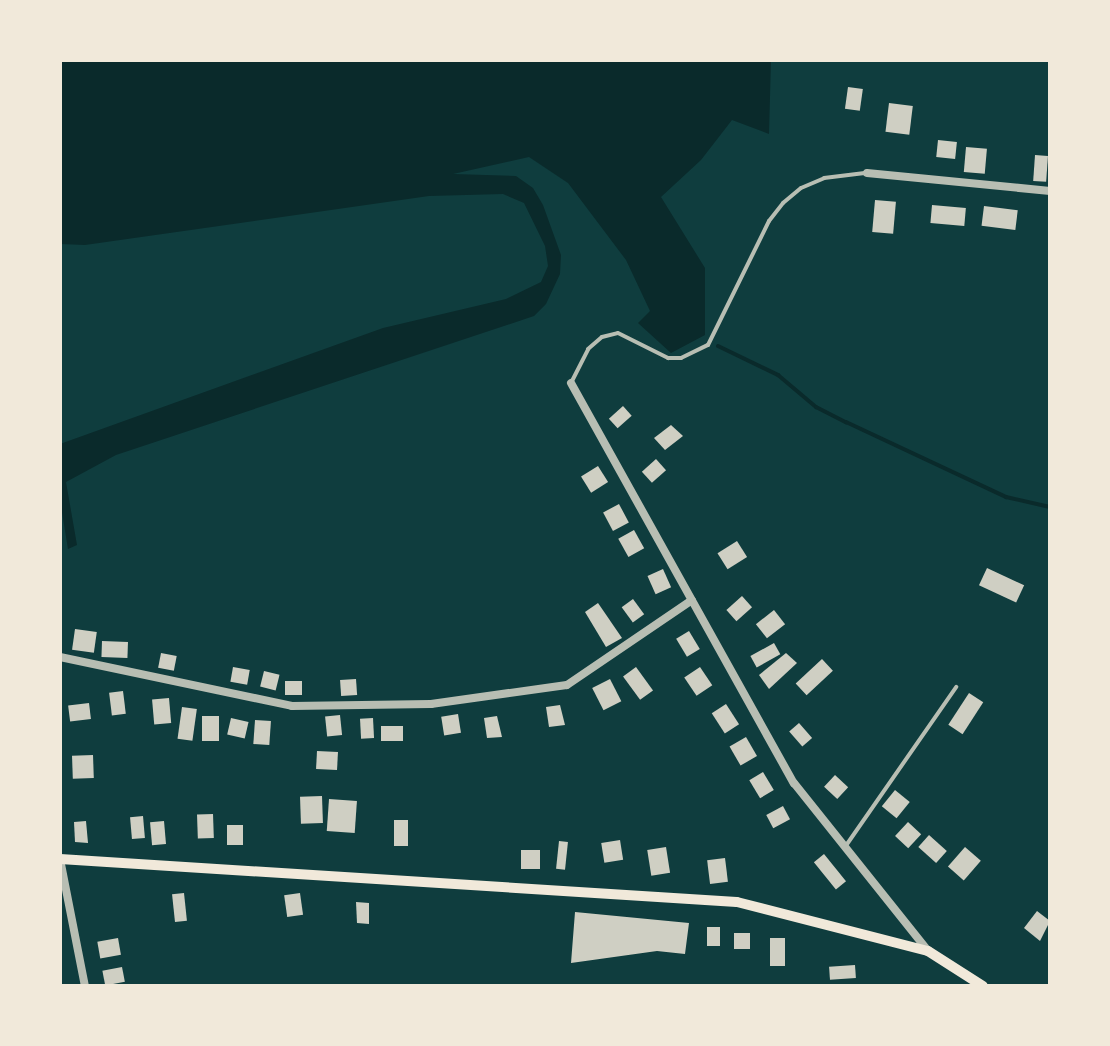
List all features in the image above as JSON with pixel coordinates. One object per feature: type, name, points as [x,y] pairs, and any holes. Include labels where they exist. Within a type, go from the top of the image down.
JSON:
[{"type":"main road","points":[[60,859],[737,902],[928,951],[981,985]]},
{"type":"street","points":[[866,173],[1050,190]]},
{"type":"street","points":[[571,384],[794,783],[928,951]]},
{"type":"street","points":[[60,656],[292,706],[431,704],[567,686],[692,600]]},
{"type":"street","points":[[60,859],[85,986]]},
{"type":"lane","points":[[571,384],[588,349],[602,337],[618,333],[668,358],[681,358],[708,345],[770,220],[784,203],[801,188],[824,178],[866,173]]},
{"type":"lane","points":[[845,847],[956,687]]},
{"type":"water","points":[[60,60],[771,60],[769,134],[732,120],[701,160],[661,197],[705,268],[705,335],[671,353],[638,323],[650,311],[626,260],[568,183],[529,157],[453,174],[516,176],[533,188],[543,205],[561,255],[560,274],[546,304],[534,316],[116,455],[66,482],[77,545],[68,549],[60,500],[60,444],[383,328],[506,299],[541,282],[548,266],[545,246],[524,203],[503,194],[429,196],[85,245],[60,244]]},
{"type":"building","points":[[848,87],[863,89],[860,111],[845,109]]},
{"type":"building","points":[[889,103],[913,106],[909,135],[885,132]]},
{"type":"building","points":[[938,140],[957,142],[955,159],[936,157]]},
{"type":"building","points":[[966,147],[987,149],[985,174],[964,172]]},
{"type":"building","points":[[1035,155],[1048,156],[1046,182],[1033,181]]},
{"type":"building","points":[[875,200],[896,202],[893,234],[872,232]]},
{"type":"building","points":[[932,205],[966,208],[964,226],[930,223]]},
{"type":"building","points":[[984,206],[1018,210],[1015,230],[982,226]]},
{"type":"building","points":[[623,406],[632,416],[618,428],[609,419]]},
{"type":"building","points":[[671,425],[683,436],[665,450],[654,438]]},
{"type":"building","points":[[656,459],[666,470],[652,483],[642,472]]},
{"type":"building","points":[[598,466],[608,482],[591,493],[581,477]]},
{"type":"building","points":[[619,504],[629,523],[613,531],[603,512]]},
{"type":"building","points":[[634,530],[644,548],[628,557],[618,539]]},
{"type":"building","points":[[737,541],[747,557],[728,569],[717,553]]},
{"type":"building","points":[[987,568],[1024,585],[1016,603],[979,585]]},
{"type":"building","points":[[663,569],[671,587],[656,594],[647,576]]},
{"type":"building","points":[[742,596],[752,607],[736,621],[726,610]]},
{"type":"building","points":[[633,599],[644,614],[633,623],[622,607]]},
{"type":"building","points":[[598,603],[622,638],[606,647],[585,612]]},
{"type":"building","points":[[774,610],[785,624],[767,638],[756,624]]},
{"type":"building","points":[[75,629],[97,632],[94,653],[72,650]]},
{"type":"building","points":[[689,631],[700,649],[687,657],[676,639]]},
{"type":"building","points":[[102,641],[128,642],[127,658],[101,657]]},
{"type":"building","points":[[774,643],[780,654],[757,667],[750,656]]},
{"type":"building","points":[[161,653],[177,656],[174,671],[158,668]]},
{"type":"building","points":[[786,653],[797,663],[769,689],[759,675]]},
{"type":"building","points":[[822,659],[833,671],[807,695],[796,684]]},
{"type":"building","points":[[233,667],[250,670],[247,685],[230,682]]},
{"type":"building","points":[[636,667],[653,690],[640,700],[623,676]]},
{"type":"building","points":[[700,667],[712,685],[697,696],[684,678]]},
{"type":"building","points":[[264,671],[280,675],[276,690],[260,687]]},
{"type":"building","points":[[356,679],[357,695],[341,696],[340,680]]},
{"type":"building","points":[[610,679],[621,701],[604,710],[592,688]]},
{"type":"building","points":[[285,681],[302,681],[302,695],[285,695]]},
{"type":"building","points":[[123,691],[126,714],[112,716],[109,693]]},
{"type":"building","points":[[969,693],[983,702],[963,734],[948,725]]},
{"type":"building","points":[[169,698],[171,723],[154,724],[152,699]]},
{"type":"building","points":[[89,703],[91,719],[70,721],[68,706]]},
{"type":"building","points":[[726,704],[739,724],[725,733],[712,713]]},
{"type":"building","points":[[560,705],[565,725],[549,727],[546,707]]},
{"type":"building","points":[[182,707],[197,709],[192,741],[178,739]]},
{"type":"building","points":[[458,714],[461,733],[444,735],[441,717]]},
{"type":"building","points":[[340,715],[342,735],[327,736],[325,717]]},
{"type":"building","points":[[202,716],[219,716],[219,741],[202,741]]},
{"type":"building","points":[[497,716],[502,737],[487,738],[484,718]]},
{"type":"building","points":[[231,718],[249,722],[245,739],[227,735]]},
{"type":"building","points":[[373,718],[374,738],[361,739],[360,719]]},
{"type":"building","points":[[255,720],[271,721],[269,745],[253,744]]},
{"type":"building","points":[[799,723],[812,738],[802,747],[789,732]]},
{"type":"building","points":[[381,726],[403,726],[403,741],[381,741]]},
{"type":"building","points":[[746,737],[757,756],[741,766],[730,746]]},
{"type":"building","points":[[317,751],[338,752],[337,770],[316,769]]},
{"type":"building","points":[[93,755],[94,778],[73,779],[72,756]]},
{"type":"building","points":[[763,772],[774,790],[760,798],[749,780]]},
{"type":"building","points":[[835,775],[848,787],[837,799],[824,787]]},
{"type":"building","points":[[895,790],[910,802],[897,818],[882,806]]},
{"type":"building","points":[[322,796],[323,823],[301,824],[300,797]]},
{"type":"building","points":[[329,799],[357,801],[355,833],[327,831]]},
{"type":"building","points":[[783,806],[790,819],[773,828],[766,815]]},
{"type":"building","points":[[213,814],[214,838],[198,839],[197,815]]},
{"type":"building","points":[[143,816],[145,838],[132,839],[130,817]]},
{"type":"building","points":[[394,820],[408,820],[408,846],[394,846]]},
{"type":"building","points":[[86,821],[88,843],[75,842],[74,822]]},
{"type":"building","points":[[164,821],[166,844],[152,845],[150,822]]},
{"type":"building","points":[[908,822],[921,834],[908,848],[895,836]]},
{"type":"building","points":[[227,825],[243,825],[243,845],[227,845]]},
{"type":"building","points":[[929,835],[947,851],[936,863],[918,847]]},
{"type":"building","points":[[620,840],[623,860],[604,863],[601,843]]},
{"type":"building","points":[[559,841],[568,842],[565,870],[556,869]]},
{"type":"building","points":[[666,847],[670,873],[651,876],[647,850]]},
{"type":"building","points":[[965,847],[981,861],[964,880],[948,867]]},
{"type":"building","points":[[521,850],[540,850],[540,869],[521,869]]},
{"type":"building","points":[[824,854],[846,881],[836,889],[814,862]]},
{"type":"building","points":[[725,858],[728,882],[710,884],[707,860]]},
{"type":"building","points":[[184,893],[187,921],[175,922],[172,894]]},
{"type":"building","points":[[300,893],[303,915],[287,917],[284,895]]},
{"type":"building","points":[[356,902],[369,903],[369,924],[357,923]]},
{"type":"building","points":[[1037,911],[1050,921],[1040,941],[1024,928]]},
{"type":"building","points":[[575,912],[689,923],[685,954],[657,951],[571,963]]},
{"type":"building","points":[[707,927],[720,927],[720,946],[707,946]]},
{"type":"building","points":[[734,933],[750,933],[750,949],[734,949]]},
{"type":"building","points":[[118,938],[121,955],[100,958],[97,942]]},
{"type":"building","points":[[770,938],[785,938],[785,966],[770,966]]},
{"type":"building","points":[[855,965],[856,978],[830,980],[829,967]]},
{"type":"building","points":[[122,967],[125,982],[105,986],[102,971]]},
{"type":"waterway","points":[[718,346],[778,375],[816,407],[846,422],[1006,497],[1050,507]]}]
